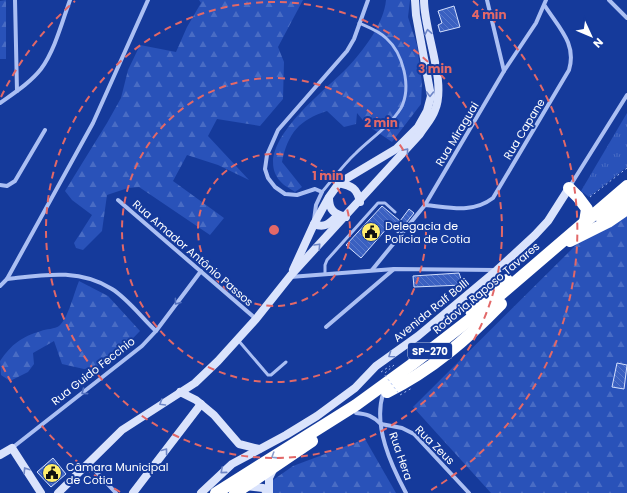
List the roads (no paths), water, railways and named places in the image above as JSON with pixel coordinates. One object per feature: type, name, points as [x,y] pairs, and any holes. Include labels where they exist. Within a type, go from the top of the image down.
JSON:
[{"type":"highway","name":"Rodovia Raposo Tavares","points":[[216,493],[356,405],[436,346],[491,292],[538,261],[627,186]]},
{"type":"highway","points":[[569,188],[582,198],[596,202],[609,200]]},
{"type":"highway","name":"Rodovia Raposo Tavares","points":[[235,493],[385,393],[510,294],[570,241],[627,197]]},
{"type":"highway","points":[[582,198],[587,209],[585,222]]},
{"type":"highway","points":[[570,241],[608,222],[627,209]]},
{"type":"main road","points":[[291,276],[325,195],[339,183],[396,149],[418,127],[427,111],[431,96],[416,15],[415,0]]},
{"type":"main road","points":[[314,224],[320,227],[324,226],[342,216],[360,202],[420,134],[436,109],[437,74],[424,12],[424,0]]},
{"type":"main road","points":[[339,183],[350,185],[355,188],[360,202]]},
{"type":"main road","name":"Avenida Ralf Bolli","points":[[201,493],[218,476],[238,461],[311,419],[355,388],[376,366],[418,336],[498,270],[548,221],[569,188]]},
{"type":"main road","points":[[325,195],[329,206],[342,216]]},
{"type":"main road","points":[[58,493],[122,430],[195,383],[238,340],[342,216]]},
{"type":"main road","points":[[133,493],[198,402],[195,383]]},
{"type":"main road","points":[[180,392],[198,402],[227,428],[239,444],[259,450]]},
{"type":"main road","points":[[238,461],[239,444]]},
{"type":"main road","points":[[12,448],[41,493]]},
{"type":"main road","name":"Rua Guido Fecchio","points":[[0,455],[12,448]]},
{"type":"main road","points":[[269,493],[269,478],[274,468]]},
{"type":"main road","points":[[246,486],[263,488],[269,493]]},
{"type":"street","points":[[15,0],[17,91]]},
{"type":"street","points":[[0,103],[17,91],[41,68],[52,48],[70,0]]},
{"type":"street","points":[[0,286],[7,279],[93,123],[148,0]]},
{"type":"street","points":[[325,195],[315,189],[296,194],[285,194],[275,188],[268,178],[265,169],[267,155],[278,130],[348,51],[354,39],[368,0]]},
{"type":"street","points":[[487,0],[504,71]]},
{"type":"street","name":"Rua Miraguai","points":[[372,270],[425,205],[504,71],[536,23],[545,6],[546,0]]},
{"type":"street","points":[[611,0],[627,18]]},
{"type":"street","name":"Rua Capane","points":[[425,205],[467,209],[483,205],[493,198],[569,70],[573,59],[571,47],[545,6]]},
{"type":"street","name":"Avenida Ralf Bolli","points":[[569,188],[627,95]]},
{"type":"street","points":[[0,185],[7,186],[15,181],[45,130]]},
{"type":"street","name":"Rua Amador Antônio Passos","points":[[118,200],[256,319]]},
{"type":"street","points":[[291,276],[394,269],[498,270]]},
{"type":"street","points":[[326,327],[394,269]]},
{"type":"street","name":"Rua Guido Fecchio","points":[[12,448],[120,365],[142,346],[156,331],[200,271]]},
{"type":"street","points":[[7,279],[64,273],[101,283],[121,296],[156,331]]},
{"type":"street","name":"Rua Hera","points":[[385,393],[380,406],[379,415],[386,446],[406,493]]},
{"type":"street","points":[[356,413],[367,414],[375,417],[381,424]]},
{"type":"street","name":"Rua Zeus","points":[[381,424],[402,428],[414,434],[469,493]]},
{"type":"street","points":[[88,463],[116,493]]},
{"type":"lane","points":[[325,195],[355,153],[393,119],[401,108],[405,96],[404,70],[392,45],[378,32],[360,23]]},
{"type":"lane","points":[[325,274],[325,265],[327,260],[378,204],[385,203],[396,212]]},
{"type":"lane","points":[[238,340],[268,375],[286,362]]},
{"type":"place","name":"Delegacia de Polícia de Cotia","points":[[371,232]]},
{"type":"place","name":"Câmara Municipal de Cotia","points":[[52,473]]}]
